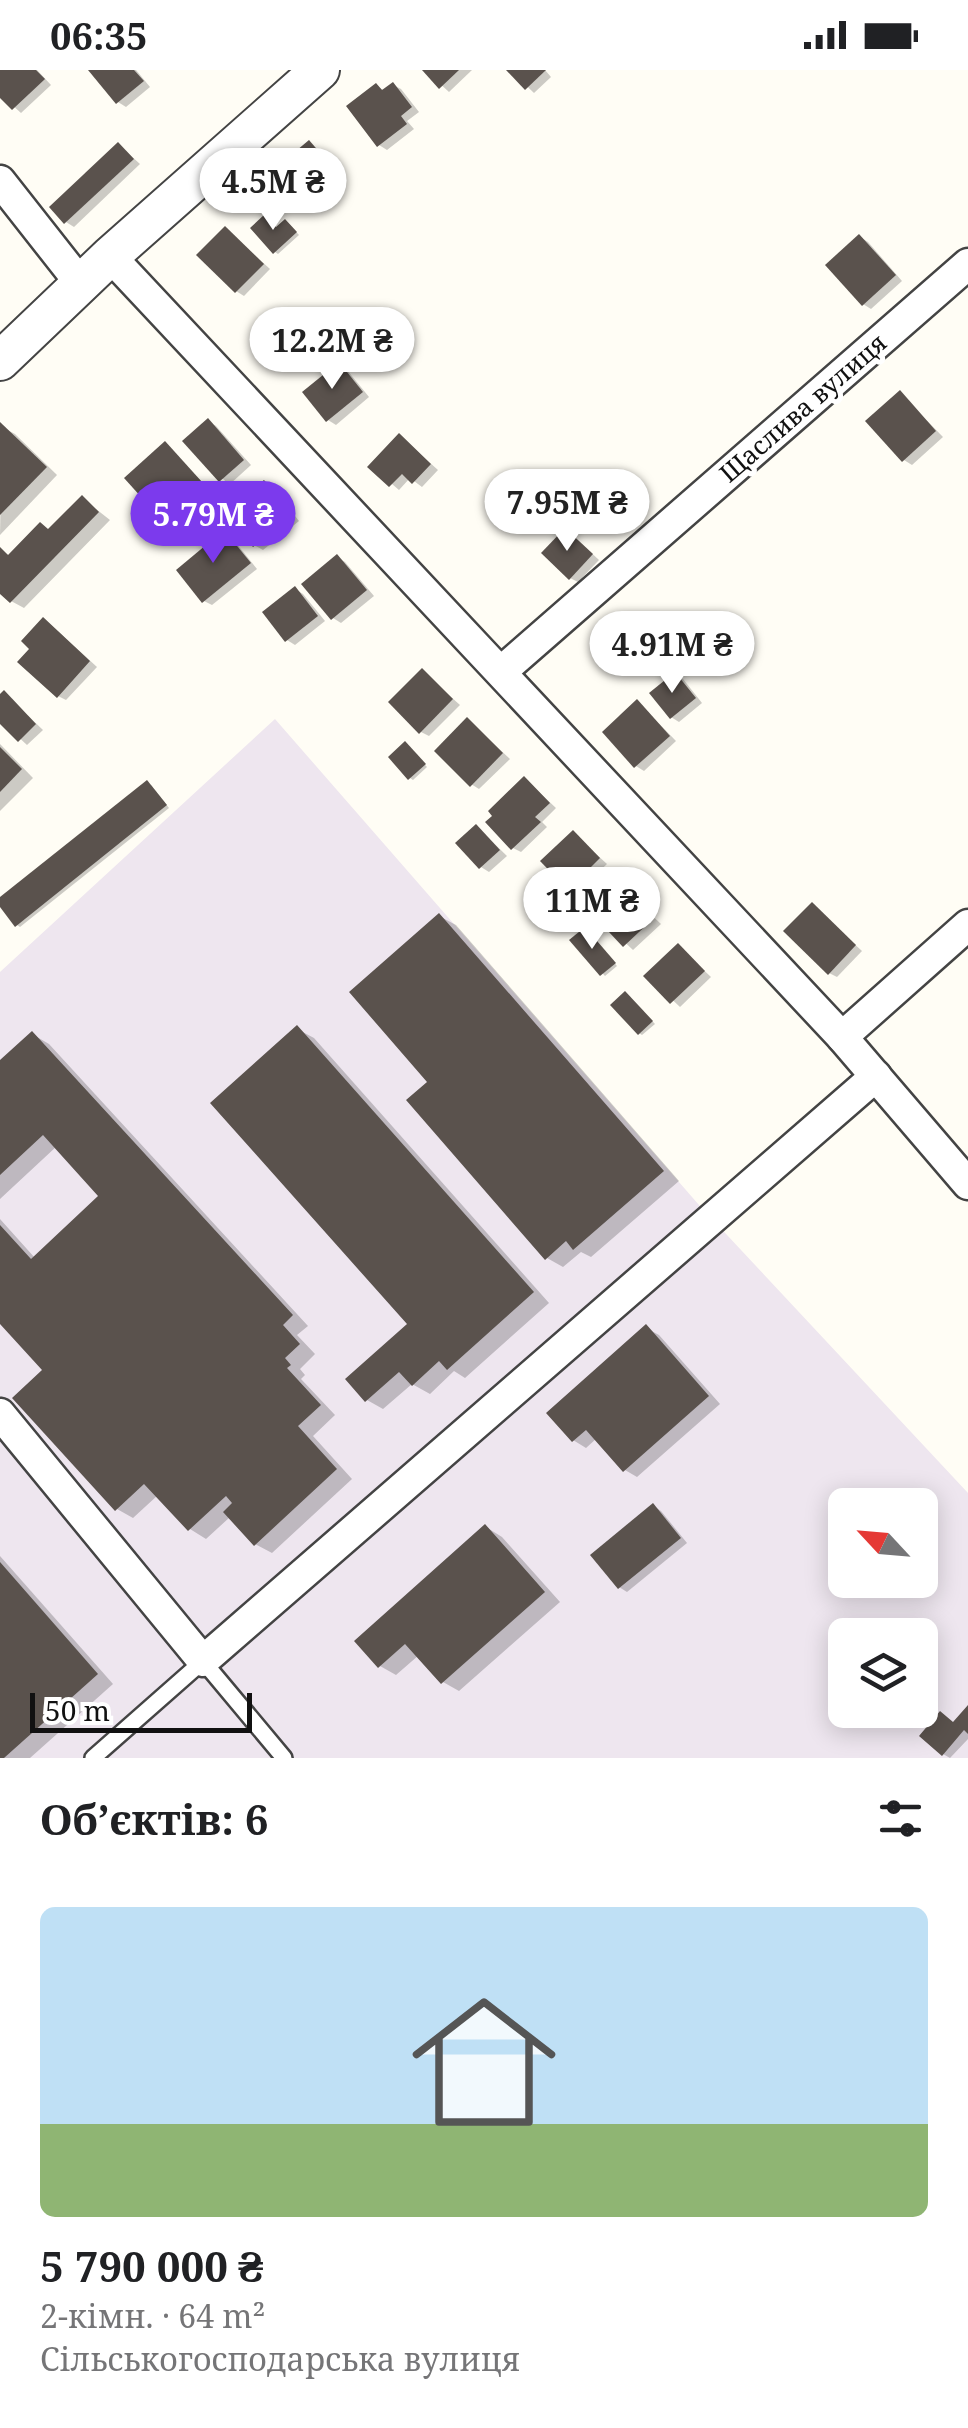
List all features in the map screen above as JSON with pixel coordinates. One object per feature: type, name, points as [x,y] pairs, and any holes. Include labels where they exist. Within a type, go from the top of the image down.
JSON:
[{"type":"street","points":[[0,361],[110,256],[320,70]]},
{"type":"street","points":[[0,182],[81,284]]},
{"type":"street","points":[[110,256],[842,1036],[968,1184]]},
{"type":"street","name":"Щаслива вулиця","points":[[502,671],[968,264]]},
{"type":"street","points":[[842,1036],[968,925]]},
{"type":"street","points":[[0,1414],[203,1662],[876,1076]]},
{"type":"lane","points":[[92,1758],[203,1662],[284,1758]]},
{"type":"shaded area","points":[[275,719],[699,1205],[968,1493],[968,1758],[0,1758],[0,972]]},
{"type":"building","points":[[0,70],[36,70],[45,79],[12,110],[0,98]]},
{"type":"building","points":[[88,70],[134,70],[144,81],[116,104]]},
{"type":"building","points":[[422,70],[459,70],[439,89]]},
{"type":"building","points":[[506,70],[546,70],[525,90]]},
{"type":"building","points":[[393,82],[412,107],[401,116],[407,124],[377,147],[346,106],[376,83],[382,90]]},
{"type":"building","points":[[309,140],[333,168],[296,200],[271,172]]},
{"type":"building","points":[[118,142],[134,159],[64,224],[49,207]]},
{"type":"building","points":[[265,214],[276,227],[285,219],[297,232],[273,254],[250,228]]},
{"type":"building","points":[[225,226],[264,264],[235,293],[196,255]]},
{"type":"building","points":[[859,234],[896,275],[862,306],[825,265]]},
{"type":"building","points":[[339,362],[363,392],[326,422],[302,392]]},
{"type":"building","points":[[900,390],[936,431],[902,462],[865,421]]},
{"type":"building","points":[[208,418],[244,460],[219,482],[182,441]]},
{"type":"building","points":[[0,422],[47,467],[0,515]]},
{"type":"building","points":[[399,433],[431,464],[412,484],[402,474],[389,487],[367,467]]},
{"type":"building","points":[[165,441],[202,482],[161,519],[124,478]]},
{"type":"building","points":[[264,480],[293,515],[253,547],[224,512]]},
{"type":"building","points":[[82,495],[99,512],[10,603],[0,594],[0,547],[8,555],[40,522],[48,529]]},
{"type":"building","points":[[565,528],[593,554],[569,580],[541,553]]},
{"type":"building","points":[[224,530],[251,563],[202,603],[176,570]]},
{"type":"building","points":[[337,554],[367,590],[331,620],[301,584]]},
{"type":"building","points":[[295,586],[318,616],[285,642],[262,612]]},
{"type":"building","points":[[43,617],[90,661],[57,698],[17,662],[29,649],[21,641]]},
{"type":"building","points":[[422,668],[453,699],[419,734],[388,702]]},
{"type":"building","points":[[675,672],[696,698],[670,719],[649,693]]},
{"type":"building","points":[[4,690],[36,724],[18,742],[0,724],[0,694]]},
{"type":"building","points":[[637,699],[670,736],[634,768],[602,732]]},
{"type":"building","points":[[467,717],[503,753],[470,787],[434,751]]},
{"type":"building","points":[[405,741],[426,764],[408,780],[388,757]]},
{"type":"building","points":[[0,747],[22,769],[0,792]]},
{"type":"building","points":[[524,776],[550,803],[535,817],[541,822],[511,850],[485,822],[492,816],[488,811]]},
{"type":"building","points":[[147,780],[167,805],[15,927],[0,907],[0,897]]},
{"type":"building","points":[[476,824],[500,850],[479,869],[455,843]]},
{"type":"building","points":[[573,830],[600,858],[568,890],[540,861]]},
{"type":"building","points":[[624,887],[654,918],[623,947],[594,916]]},
{"type":"building","points":[[812,902],[856,945],[828,975],[783,931]]},
{"type":"building","points":[[439,913],[664,1171],[573,1250],[566,1241],[545,1260],[406,1100],[427,1082],[349,992]]},
{"type":"building","points":[[585,927],[616,963],[600,976],[569,940]]},
{"type":"building","points":[[678,943],[705,971],[670,1004],[643,976]]},
{"type":"building","points":[[625,991],[653,1021],[638,1035],[610,1005]]},
{"type":"building","points":[[297,1025],[534,1292],[447,1370],[439,1361],[412,1386],[399,1372],[365,1402],[345,1379],[407,1324],[210,1103]]},
{"type":"building","points":[[32,1031],[293,1315],[283,1325],[300,1344],[285,1358],[291,1365],[287,1368],[321,1405],[298,1426],[337,1469],[254,1546],[223,1512],[232,1503],[226,1496],[188,1531],[144,1484],[115,1511],[12,1398],[42,1370],[0,1324],[0,1225],[31,1259],[98,1196],[43,1135],[0,1175],[0,1060]]},
{"type":"building","points":[[646,1324],[709,1396],[623,1472],[586,1430],[572,1442],[546,1413]]},
{"type":"building","points":[[653,1503],[681,1538],[618,1589],[590,1555]]},
{"type":"building","points":[[485,1524],[545,1592],[441,1684],[405,1644],[378,1668],[354,1641]]},
{"type":"building","points":[[0,1562],[98,1674],[4,1758],[0,1758]]},
{"type":"building","points":[[968,1705],[968,1734],[964,1730],[942,1756],[919,1736],[926,1728],[938,1728],[940,1711],[953,1722]]}]
